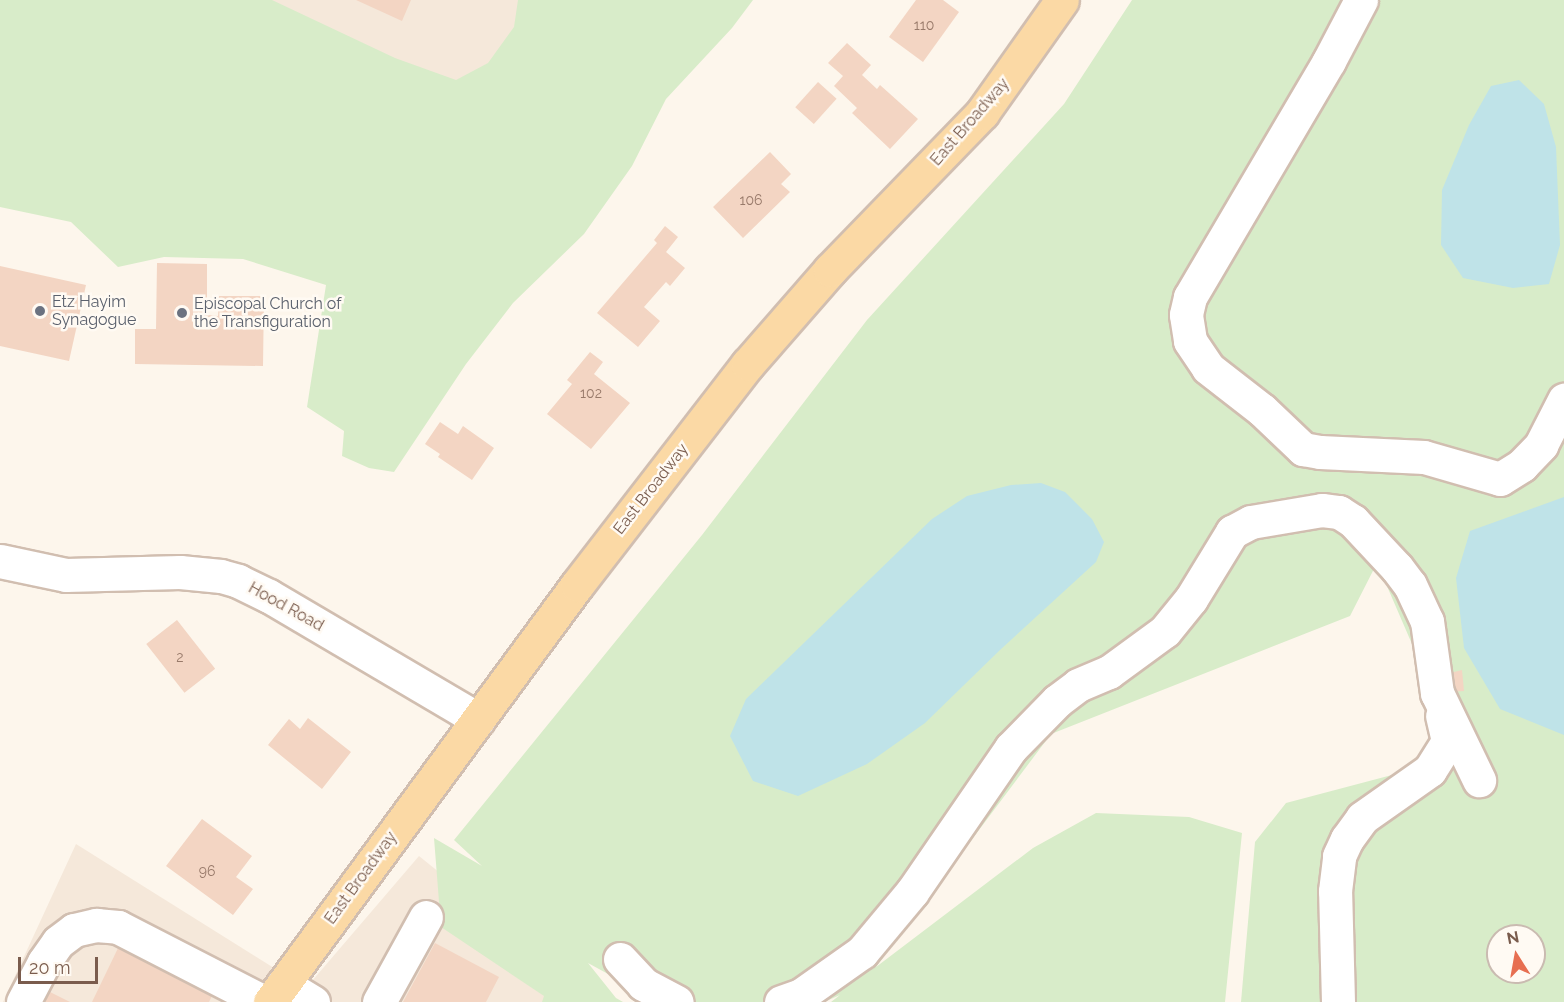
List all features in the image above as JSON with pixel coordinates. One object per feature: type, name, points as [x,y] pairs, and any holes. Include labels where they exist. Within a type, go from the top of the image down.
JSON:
[{"type":"main road","name":"East Broadway","points":[[272,996],[577,585],[748,364],[830,270],[982,112],[1062,0]]},
{"type":"street","points":[[1360,0],[1329,61],[1190,297],[1186,315],[1190,341],[1208,368],[1262,410],[1303,449],[1320,452],[1424,457],[1500,479],[1522,465],[1541,445],[1564,400]]},
{"type":"street","points":[[781,1002],[801,995],[862,952],[912,892],[1011,748],[1057,700],[1078,685],[1109,672],[1165,631],[1191,599],[1232,532],[1240,525],[1322,510],[1339,512],[1353,522],[1397,568],[1419,603],[1427,621],[1437,693],[1448,741],[1430,770],[1362,818],[1339,855],[1335,891],[1338,1002]]},
{"type":"street","name":"Hood Road","points":[[0,561],[66,575],[180,572],[221,576],[238,581],[269,596],[478,720]]},
{"type":"street","points":[[1437,693],[1479,780]]},
{"type":"street","points":[[378,1002],[426,917]]},
{"type":"street","points":[[23,1002],[44,962],[58,942],[75,930],[96,925],[118,927],[272,996],[313,1002]]},
{"type":"street","points":[[620,959],[643,984],[677,1002]]},
{"type":"shaded area","points":[[265,0],[576,0],[505,128]]},
{"type":"shaded area","points":[[76,844],[306,988],[419,856],[569,977],[556,1002],[3,1002]]},
{"type":"green space","points":[[0,0],[272,0],[395,58],[456,80],[488,63],[514,27],[518,0],[753,0],[732,28],[666,99],[632,166],[584,234],[513,303],[466,364],[394,472],[369,468],[342,456],[344,431],[307,407],[326,285],[243,259],[164,257],[118,267],[71,222],[0,207]]},
{"type":"green space","points":[[1132,0],[1564,0],[1564,1002],[1241,1002],[1255,842],[1286,803],[1407,771],[1434,750],[1415,651],[1377,563],[1350,616],[1051,734],[876,967],[1033,848],[1096,813],[1189,817],[1242,833],[1225,1002],[831,1002],[840,995],[824,1002],[659,1002],[588,963],[616,998],[623,1002],[542,1002],[544,996],[441,927],[434,838],[482,866],[454,840],[702,535],[867,320],[1064,104]]},
{"type":"water","points":[[1519,80],[1544,104],[1556,147],[1560,245],[1549,284],[1513,288],[1463,278],[1441,245],[1442,190],[1469,125],[1491,86]]},
{"type":"water","points":[[1041,483],[1065,492],[1092,519],[1104,542],[1096,562],[925,723],[867,764],[798,796],[753,781],[730,736],[746,699],[932,519],[967,496],[1011,485]]},
{"type":"water","points":[[1564,497],[1564,735],[1500,709],[1464,648],[1456,578],[1470,531]]},
{"type":"building","points":[[356,0],[411,0],[402,21]]},
{"type":"building","points":[[916,0],[943,0],[959,12],[923,62],[889,37]]},
{"type":"building","points":[[847,43],[871,65],[862,75],[877,89],[880,85],[918,119],[890,149],[852,113],[857,108],[834,86],[843,76],[828,63]]},
{"type":"building","points":[[818,82],[837,99],[814,124],[795,107]]},
{"type":"building","points":[[770,152],[791,174],[781,184],[790,192],[743,238],[713,207]]},
{"type":"building","points":[[665,226],[678,237],[666,252],[685,268],[670,286],[666,282],[644,307],[660,321],[638,347],[597,313],[657,243],[654,240]]},
{"type":"building","name":"Episcopal Church of the Transfiguration","points":[[157,263],[207,264],[207,315],[218,316],[219,296],[264,296],[263,366],[135,364],[135,329],[156,329]]},
{"type":"building","name":"Etz Hayim Synagogue","points":[[0,266],[86,285],[69,361],[0,346]]},
{"type":"building","points":[[590,352],[603,362],[594,374],[630,403],[591,449],[547,414],[572,384],[567,380]]},
{"type":"building","points":[[440,422],[458,434],[463,426],[494,448],[472,480],[438,457],[440,454],[425,444]]},
{"type":"building","points":[[177,620],[215,669],[184,693],[146,644]]},
{"type":"building","points":[[1462,670],[1464,691],[1449,692],[1446,674]]},
{"type":"building","points":[[308,718],[351,752],[322,789],[268,745],[289,719],[300,729]]},
{"type":"building","points":[[202,819],[252,856],[236,877],[253,889],[233,915],[166,866]]},
{"type":"building","points":[[435,943],[499,977],[486,1002],[403,1002]]},
{"type":"building","points":[[120,944],[215,990],[209,1002],[92,1002]]},
{"type":"building","points":[[40,987],[70,1002],[33,1002]]},
{"type":"place","name":"Etz Hayim Synagogue","points":[[40,311]]},
{"type":"place","name":"Episcopal Church of the Transfiguration","points":[[182,313]]}]
